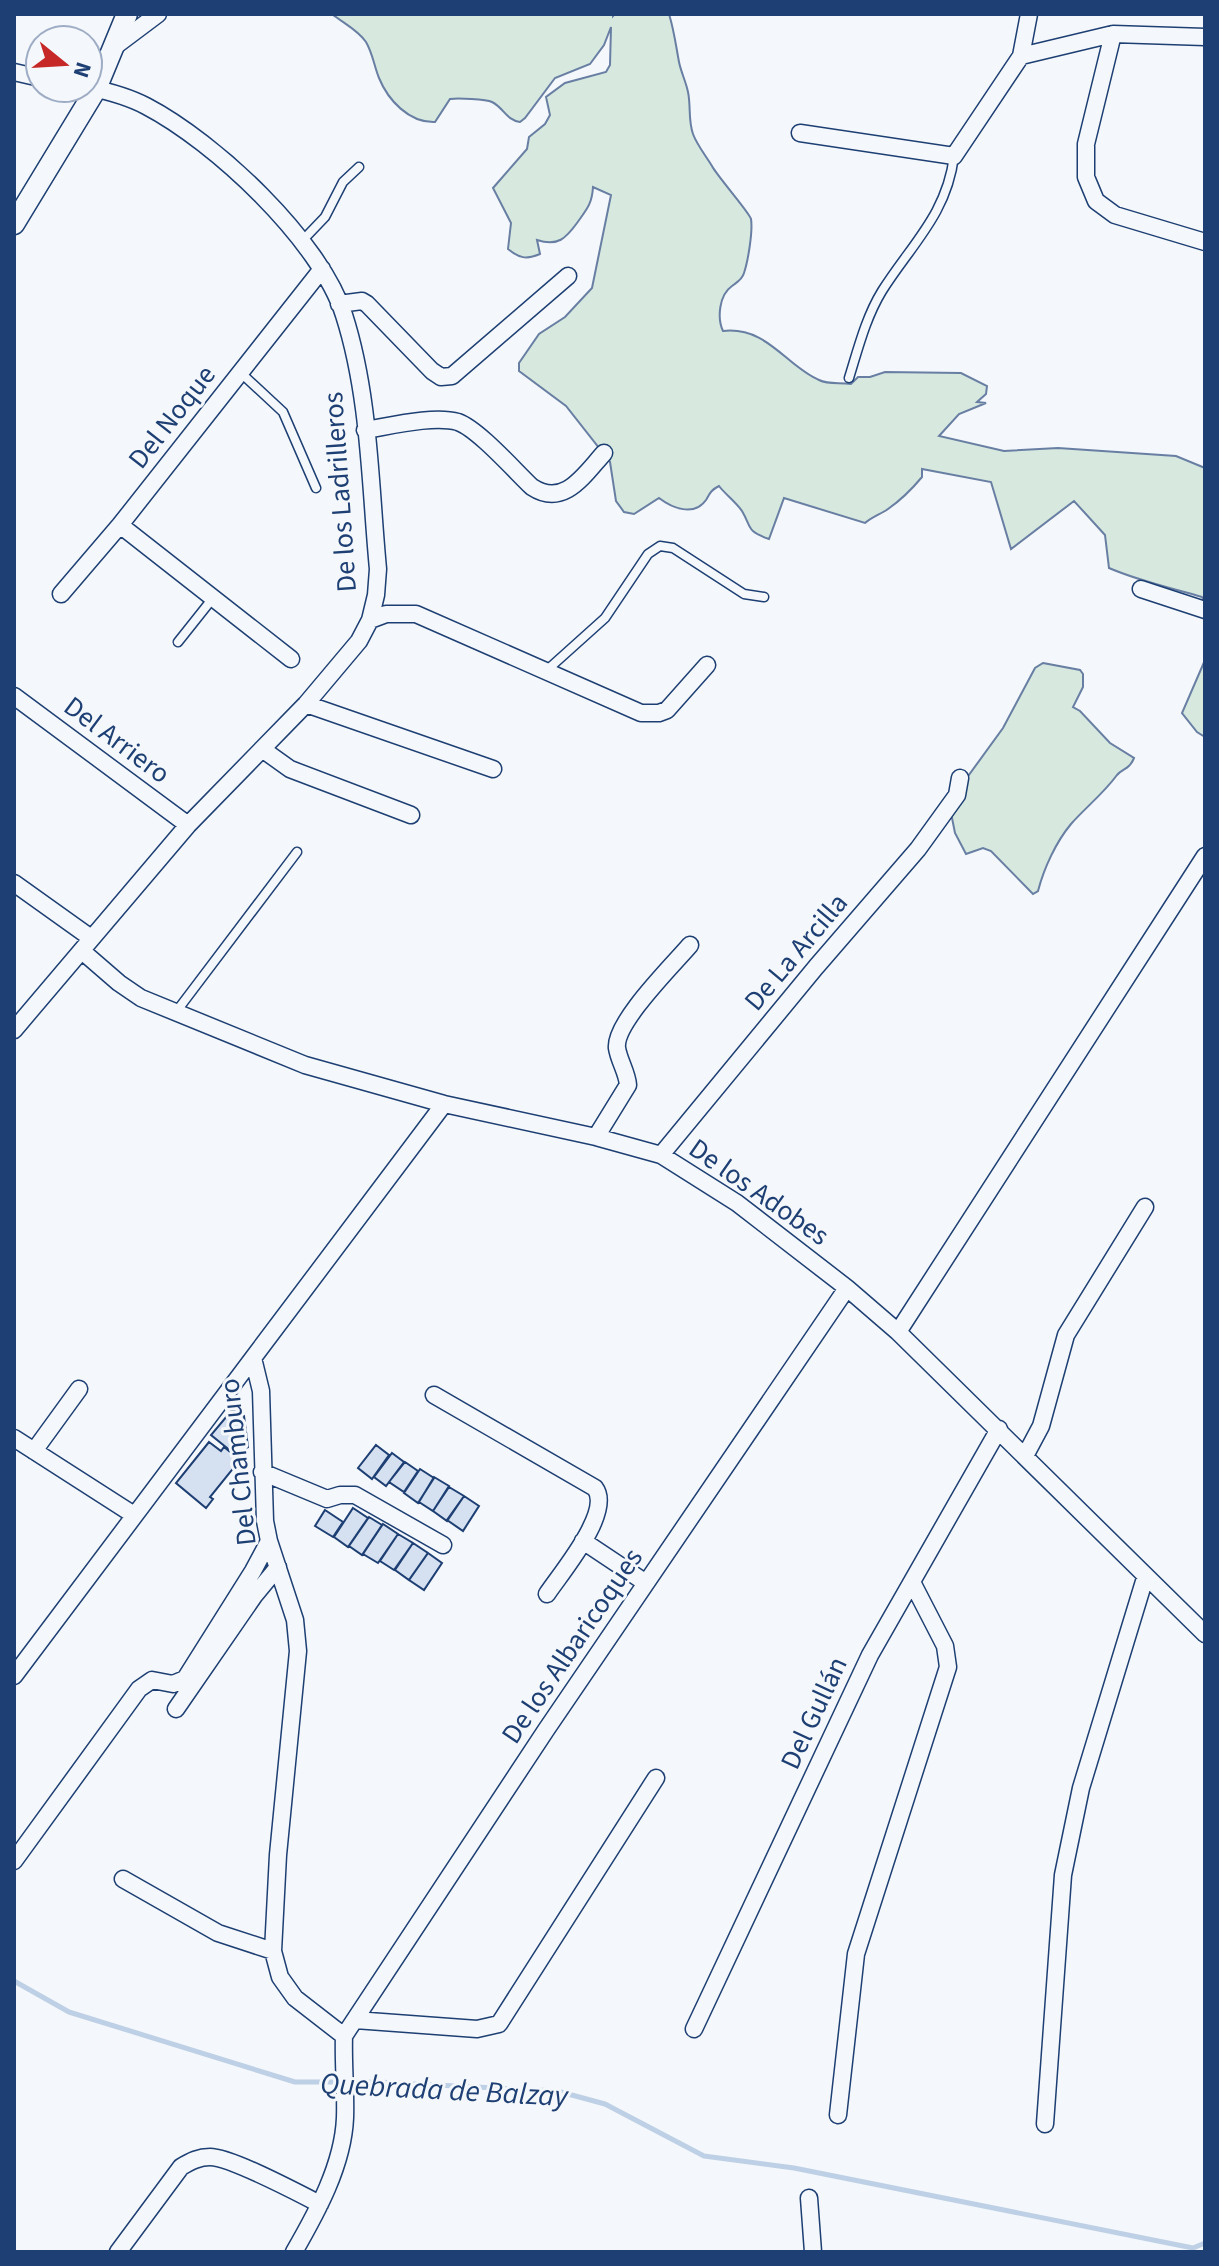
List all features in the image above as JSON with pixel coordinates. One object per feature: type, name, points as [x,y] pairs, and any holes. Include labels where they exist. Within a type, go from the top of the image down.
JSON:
[{"type":"street","points":[[104,66],[127,14]]},
{"type":"street","points":[[114,47],[158,14]]},
{"type":"street","points":[[800,133],[954,156],[1021,56],[1029,14]]},
{"type":"street","points":[[1021,56],[1113,34],[1205,37]]},
{"type":"street","points":[[1113,34],[1086,144],[1086,177],[1096,201],[1115,215],[1205,242]]},
{"type":"street","name":"De los Ladrilleros","points":[[14,1030],[188,825],[306,704],[359,641],[370,620],[376,595],[378,569],[358,371],[339,304],[322,269],[302,241],[239,173],[192,133],[143,104],[104,92]]},
{"type":"street","points":[[14,224],[83,104]]},
{"type":"street","name":"Del Noque","points":[[61,594],[120,525],[322,269]]},
{"type":"street","points":[[339,304],[362,301],[367,304],[432,371],[441,377],[452,376],[568,276]]},
{"type":"street","points":[[365,430],[456,421],[470,428],[542,494],[568,492],[604,453]]},
{"type":"street","points":[[120,525],[291,659]]},
{"type":"street","points":[[1141,589],[1205,610]]},
{"type":"street","points":[[370,620],[386,614],[416,614],[641,713],[667,710],[707,665]]},
{"type":"street","name":"Del Arriero","points":[[14,696],[188,825]]},
{"type":"street","points":[[306,704],[493,769]]},
{"type":"street","points":[[262,749],[290,769],[411,815]]},
{"type":"street","name":"De La Arcilla","points":[[661,1155],[918,849],[957,795],[960,778]]},
{"type":"street","points":[[898,1332],[1205,856]]},
{"type":"street","name":"De los Adobes","points":[[14,883],[86,944],[119,983],[141,998],[176,1013],[305,1065],[444,1104],[596,1137],[661,1155],[737,1203],[847,1288],[898,1332],[1205,1634]]},
{"type":"street","points":[[596,1137],[628,1085],[617,1049],[622,1027],[690,945]]},
{"type":"street","name":"Del Chamburo","points":[[344,2036],[295,1998],[280,1977],[273,1951],[278,1855],[298,1651],[295,1620],[269,1541],[262,1472],[261,1391],[253,1358],[444,1104]]},
{"type":"street","points":[[1025,1456],[1041,1426],[1066,1335],[1145,1207]]},
{"type":"street","name":"De los Albaricoques","points":[[344,2036],[847,1288]]},
{"type":"street","points":[[14,1676],[253,1358]]},
{"type":"street","points":[[34,1451],[79,1389]]},
{"type":"street","points":[[434,1395],[595,1488],[600,1495],[601,1504],[583,1541],[547,1594]]},
{"type":"street","name":"Del Gullán","points":[[694,2029],[870,1655],[999,1429]]},
{"type":"street","points":[[14,1438],[134,1515]]},
{"type":"street","points":[[262,1472],[327,1499],[355,1495],[443,1545]]},
{"type":"street","points":[[14,1861],[139,1689],[152,1680],[173,1684],[185,1679],[269,1541]]},
{"type":"street","points":[[583,1541],[646,1583]]},
{"type":"street","points":[[176,1709],[254,1596],[278,1567]]},
{"type":"street","points":[[1045,2124],[1063,1875],[1081,1788],[1145,1578]]},
{"type":"street","points":[[838,2115],[856,1954],[948,1667],[945,1646],[912,1582]]},
{"type":"street","points":[[355,2020],[477,2029],[499,2024],[656,1778]]},
{"type":"street","points":[[123,1879],[218,1933],[273,1951]]},
{"type":"street","points":[[294,2252],[320,2204],[341,2146],[345,2119],[344,2036]]},
{"type":"street","points":[[118,2252],[181,2167],[196,2158],[213,2156],[320,2204]]},
{"type":"street","points":[[809,2198],[813,2252]]},
{"type":"lane","points":[[849,378],[868,321],[882,292],[936,217],[953,170],[954,156]]},
{"type":"lane","points":[[302,241],[325,217],[343,182],[359,167]]},
{"type":"lane","points":[[240,372],[283,412],[316,488]]},
{"type":"lane","points":[[546,671],[605,618],[648,554],[660,546],[673,548],[744,594],[764,597]]},
{"type":"lane","points":[[178,642],[213,597]]},
{"type":"lane","points":[[176,1013],[297,852]]},
{"type":"shaded area","points":[[332,14],[669,14],[688,92],[693,134],[715,171],[751,219],[750,246],[744,273],[722,301],[723,331],[752,335],[775,348],[807,374],[827,382],[851,384],[858,377],[885,372],[961,373],[987,386],[986,394],[977,402],[986,403],[959,414],[939,436],[1004,451],[1058,448],[1176,456],[1205,468],[1205,603],[1202,597],[1109,568],[1105,535],[1074,501],[1011,549],[991,482],[922,469],[922,477],[906,494],[865,523],[784,498],[769,539],[753,531],[740,508],[719,486],[695,508],[676,508],[659,498],[634,514],[624,512],[616,501],[610,462],[566,406],[519,371],[519,363],[539,334],[565,317],[592,288],[611,195],[593,187],[588,206],[569,233],[556,242],[537,240],[540,254],[527,257],[508,249],[511,223],[493,188],[527,149],[529,137],[545,124],[550,115],[546,97],[565,83],[606,72],[610,65],[611,27],[604,45],[590,64],[555,78],[520,122],[511,119],[492,102],[450,99],[435,122],[417,119],[394,102],[379,78],[366,42]]},
{"type":"shaded area","points":[[1205,660],[1205,737],[1182,713]]},
{"type":"shaded area","points":[[1043,663],[1080,670],[1083,687],[1073,707],[1110,743],[1134,758],[1066,831],[1051,856],[1038,891],[1033,894],[991,851],[983,848],[966,854],[955,833],[951,813],[966,779],[1003,728],[1035,668]]},
{"type":"building","points":[[232,1410],[244,1416],[248,1447],[237,1456],[211,1435]]},
{"type":"building","points":[[209,1442],[221,1451],[224,1447],[240,1460],[210,1497],[213,1499],[206,1508],[176,1483]]},
{"type":"building","points":[[376,1445],[389,1455],[372,1479],[358,1468]]},
{"type":"building","points":[[392,1453],[404,1462],[386,1486],[374,1477]]},
{"type":"building","points":[[405,1462],[418,1471],[404,1492],[389,1482]]},
{"type":"building","points":[[420,1469],[434,1478],[418,1503],[404,1493]]},
{"type":"building","points":[[434,1477],[449,1486],[433,1511],[419,1502]]},
{"type":"building","points":[[449,1487],[464,1496],[447,1521],[433,1511]]},
{"type":"building","points":[[464,1496],[479,1506],[463,1531],[447,1520]]},
{"type":"building","points":[[353,1508],[368,1518],[348,1547],[334,1537]]},
{"type":"building","points":[[325,1510],[343,1522],[333,1537],[315,1526]]},
{"type":"building","points":[[369,1517],[382,1525],[362,1555],[349,1546]]},
{"type":"building","points":[[383,1524],[398,1534],[378,1563],[363,1554]]},
{"type":"building","points":[[398,1534],[413,1543],[394,1570],[380,1561]]},
{"type":"building","points":[[413,1543],[428,1553],[409,1580],[395,1570]]},
{"type":"building","points":[[428,1553],[442,1563],[424,1590],[409,1580]]},
{"type":"waterway","name":"Quebrada de Balzay","points":[[14,1981],[69,2012],[295,2082],[377,2082],[557,2091],[605,2104],[704,2156],[794,2168],[1193,2248],[1205,2243]]}]
